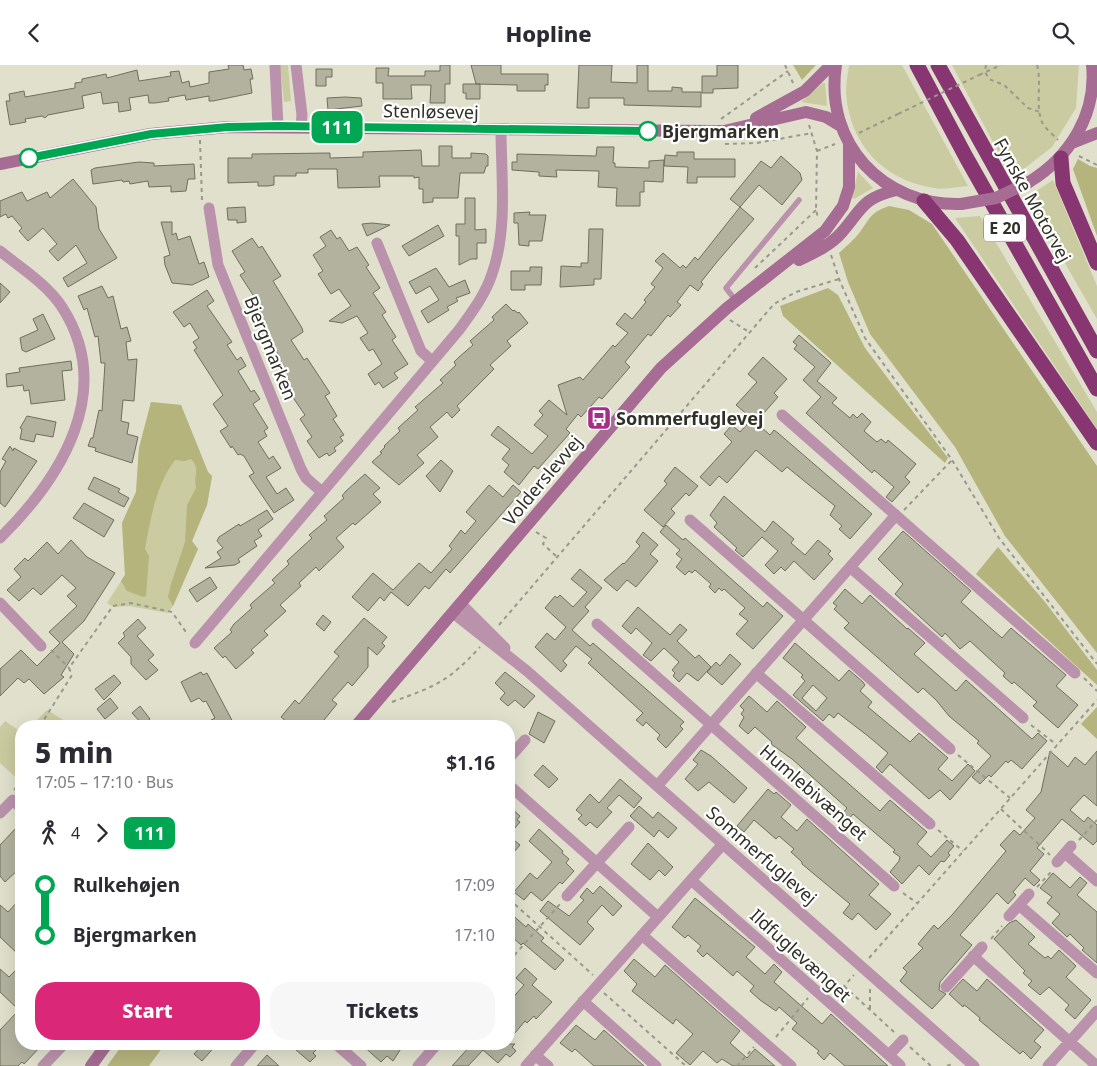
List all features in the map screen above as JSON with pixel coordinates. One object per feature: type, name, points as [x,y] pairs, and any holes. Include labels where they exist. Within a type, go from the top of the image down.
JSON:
[{"type":"highway","name":"E 20","points":[[917,65],[966,157],[1097,389]]},
{"type":"highway","name":"Fynske Motorvej","points":[[938,65],[1097,351]]},
{"type":"highway","points":[[1061,158],[1063,183],[1097,263]]},
{"type":"highway","points":[[924,201],[957,240],[1097,443]]},
{"type":"street","points":[[275,65],[278,126]]},
{"type":"street","points":[[296,65],[302,115],[301,127]]},
{"type":"street","name":"Stenløsevej","points":[[743,125],[805,91],[832,65]]},
{"type":"street","points":[[836,65],[834,93],[841,126],[853,139],[869,170],[896,190],[924,201],[961,204],[996,198],[1029,182],[1061,158],[1072,143],[1089,106],[1094,74]]},
{"type":"street","name":"Stenløsevej","points":[[0,164],[151,134],[278,126],[501,129],[714,125],[724,131],[743,125],[806,112],[826,117],[841,126]]},
{"type":"street","points":[[195,643],[480,302],[492,274],[502,214],[501,129]]},
{"type":"street","points":[[1072,143],[1097,133]]},
{"type":"street","name":"Volderslevvej","points":[[361,720],[661,367],[720,313],[816,240],[835,219],[842,206],[848,187],[853,139]]},
{"type":"street","name":"Volderslevvej","points":[[773,274],[830,242],[841,233],[863,203],[882,193],[896,190]]},
{"type":"street","name":"Bjergmarken","points":[[209,208],[218,265],[301,469],[306,478],[322,492]]},
{"type":"street","points":[[377,243],[421,351],[432,361]]},
{"type":"street","points":[[0,251],[44,286],[62,307],[78,344],[83,362],[85,390],[80,418],[69,445],[45,484],[0,538]]},
{"type":"street","points":[[782,415],[1075,673]]},
{"type":"street","points":[[657,785],[897,516]]},
{"type":"street","points":[[690,519],[950,749]]},
{"type":"street","points":[[850,567],[1023,718]]},
{"type":"street","points":[[0,603],[41,646]]},
{"type":"street","name":"Sommerfuglevej","points":[[457,609],[974,1066]]},
{"type":"street","name":"Humlebivænget","points":[[597,624],[894,886]]},
{"type":"street","points":[[756,673],[930,824]]},
{"type":"street","points":[[515,751],[525,740]]},
{"type":"street","points":[[515,790],[658,917]]},
{"type":"street","points":[[0,813],[13,800],[15,802]]},
{"type":"street","points":[[568,896],[629,827]]},
{"type":"street","points":[[526,1066],[723,844]]},
{"type":"street","points":[[1065,853],[1097,881]]},
{"type":"street","name":"Ildfuglevænget","points":[[691,880],[900,1065]]},
{"type":"street","points":[[1009,916],[1029,894]]},
{"type":"street","points":[[1019,905],[1097,973]]},
{"type":"street","points":[[642,935],[790,1066]]},
{"type":"street","points":[[946,987],[982,947]]},
{"type":"street","points":[[973,956],[1097,1066]]},
{"type":"street","points":[[583,1001],[656,1066]]},
{"type":"street","points":[[1048,1066],[1097,1011]]},
{"type":"street","points":[[889,1055],[903,1041]]},
{"type":"street","points":[[43,1066],[58,1050]]},
{"type":"street","points":[[91,1066],[103,1050]]},
{"type":"street","points":[[236,1066],[250,1050]]},
{"type":"street","points":[[343,1050],[361,1066]]},
{"type":"street","points":[[418,1066],[432,1050]]},
{"type":"street","points":[[535,1055],[548,1066]]},
{"type":"lane","points":[[736,301],[726,288],[799,200]]},
{"type":"path","points":[[785,65],[795,89]]},
{"type":"path","points":[[986,65],[985,72],[989,79],[1004,85],[1028,108],[1040,112]]},
{"type":"path","points":[[853,139],[898,114],[1001,65]]},
{"type":"path","points":[[1037,65],[1042,123],[1058,140]]},
{"type":"path","points":[[788,71],[714,125],[720,143],[757,143],[812,133]]},
{"type":"path","points":[[808,122],[817,151],[816,210],[820,225]]},
{"type":"path","points":[[200,130],[202,205],[209,208]]},
{"type":"path","points":[[817,151],[835,144]]},
{"type":"path","points":[[1079,157],[1097,165]]},
{"type":"path","points":[[755,268],[816,210]]},
{"type":"path","points":[[831,253],[839,279],[865,337],[952,460],[1000,538],[1097,664]]},
{"type":"path","points":[[372,708],[434,687],[446,681],[489,637],[778,301],[812,286],[839,279]]},
{"type":"path","points":[[720,313],[749,333]]},
{"type":"path","points":[[897,516],[952,460]]},
{"type":"path","points":[[526,525],[546,538],[543,544],[556,557]]},
{"type":"path","points":[[69,667],[108,611],[120,603],[132,603],[172,612],[186,634],[195,643]]},
{"type":"path","points":[[41,646],[48,647],[69,667],[72,675],[44,720]]},
{"type":"path","points":[[1075,673],[1083,677],[1097,691]]},
{"type":"path","points":[[931,1066],[844,986],[866,970],[917,903],[1097,700]]},
{"type":"path","points":[[1023,718],[1057,745]]},
{"type":"path","points":[[950,749],[1010,798]]},
{"type":"path","points":[[1001,809],[1065,853]]},
{"type":"path","points":[[1029,894],[1097,819]]},
{"type":"path","points":[[930,824],[963,851]]},
{"type":"path","points":[[894,886],[917,903]]},
{"type":"path","points":[[515,954],[568,896]]},
{"type":"path","points":[[515,904],[686,1066]]},
{"type":"path","points":[[982,947],[1009,916]]},
{"type":"path","points":[[866,970],[870,1010]]},
{"type":"path","points":[[737,1066],[764,1043],[815,990]]},
{"type":"green space","points":[[280,65],[288,65],[291,101],[284,102]]},
{"type":"green space","points":[[849,65],[902,65],[968,186],[938,189],[916,184],[899,177],[872,157],[854,128],[849,111],[846,92]]},
{"type":"green space","points":[[952,65],[1079,65],[1076,108],[1052,147],[1012,178]]},
{"type":"green space","points":[[825,83],[827,106],[801,102]]},
{"type":"green space","points":[[858,172],[873,188],[854,199],[852,198]]},
{"type":"green space","points":[[1053,180],[1097,286],[1097,319],[1027,197]]},
{"type":"green space","points":[[980,216],[1097,412],[1097,429],[955,218]]},
{"type":"green space","points":[[151,402],[181,405],[208,472],[212,476],[207,505],[192,541],[198,549],[173,606],[168,613],[129,606],[113,607],[107,603],[125,575],[122,523],[136,492],[139,448]]},
{"type":"green space","points":[[47,710],[63,720],[37,720]]},
{"type":"green space","points":[[5,721],[15,728],[15,777],[0,763],[0,727]]},
{"type":"shaded area","points":[[793,65],[816,65],[802,80]]},
{"type":"shaded area","points":[[1078,159],[1097,168],[1097,236],[1073,169]]},
{"type":"shaded area","points":[[889,206],[909,210],[932,224],[1097,466],[1097,653],[1005,536],[955,447],[870,334],[848,282],[839,253],[858,235],[871,216]]},
{"type":"shaded area","points":[[828,288],[838,295],[865,348],[948,458],[945,463],[783,316],[780,306]]},
{"type":"shaded area","points":[[151,402],[181,405],[208,472],[212,476],[207,505],[192,541],[198,549],[173,606],[168,597],[185,542],[187,505],[196,488],[196,466],[191,459],[185,461],[175,460],[159,491],[152,513],[145,549],[149,556],[146,596],[143,597],[127,591],[121,581],[125,575],[122,523],[136,492],[139,448]]},
{"type":"shaded area","points":[[998,547],[1045,602],[1097,670],[1097,685],[976,574]]},
{"type":"shaded area","points":[[1097,707],[1097,739],[1081,724]]},
{"type":"shaded area","points":[[119,1050],[161,1050],[149,1066],[107,1066]]},
{"type":"building","points":[[228,65],[243,65],[244,70],[251,69],[253,79],[250,79],[252,93],[213,101],[209,101],[209,96],[186,100],[185,95],[168,98],[169,101],[155,103],[149,103],[148,95],[129,98],[131,110],[119,112],[118,102],[103,104],[101,92],[82,96],[84,108],[48,115],[45,118],[42,116],[25,119],[26,122],[10,125],[6,101],[10,101],[9,94],[24,91],[25,97],[75,88],[75,83],[82,82],[82,79],[106,74],[107,78],[137,70],[139,81],[171,76],[170,72],[179,71],[182,83],[189,81],[190,87],[209,83],[209,72],[229,69]]},
{"type":"building","points":[[440,65],[450,65],[450,84],[445,84],[445,103],[430,103],[431,85],[411,85],[412,99],[383,99],[383,83],[376,83],[376,68],[389,68],[388,76],[425,76],[425,71],[440,71]]},
{"type":"building","points":[[471,65],[501,65],[501,74],[548,74],[548,85],[545,85],[545,91],[517,91],[517,85],[476,84]]},
{"type":"building","points":[[579,65],[612,65],[611,82],[637,83],[637,65],[648,65],[648,91],[672,91],[672,87],[682,88],[682,92],[701,92],[701,107],[624,105],[624,98],[589,98],[589,108],[577,108]]},
{"type":"building","points":[[717,65],[738,65],[738,88],[713,89],[713,93],[702,93],[702,76],[717,76]]},
{"type":"building","points":[[316,69],[332,69],[332,77],[326,77],[326,86],[316,86]]},
{"type":"building","points":[[463,84],[480,84],[480,99],[466,99],[466,93],[463,93]]},
{"type":"building","points":[[327,98],[361,98],[362,106],[328,110]]},
{"type":"building","points":[[439,146],[452,146],[452,158],[471,158],[471,153],[486,154],[488,156],[488,166],[486,166],[484,173],[460,173],[458,198],[433,198],[433,202],[423,203],[423,189],[419,189],[419,177],[414,178],[414,176],[379,176],[380,187],[338,188],[337,169],[308,169],[308,173],[296,173],[296,176],[274,176],[274,185],[268,186],[258,186],[258,182],[228,183],[228,158],[252,158],[252,154],[330,153],[330,158],[363,157],[363,152],[421,150],[422,166],[439,166]]},
{"type":"building","points":[[597,147],[614,147],[613,163],[615,163],[615,167],[649,168],[649,161],[664,160],[663,182],[644,181],[644,192],[640,192],[640,206],[616,206],[617,188],[598,187],[599,171],[556,170],[557,177],[539,176],[539,172],[512,170],[512,162],[517,162],[517,154],[596,156]]},
{"type":"building","points":[[677,152],[694,152],[694,159],[735,159],[735,177],[697,177],[697,183],[687,183],[688,167],[664,166],[665,155],[677,156]]},
{"type":"building","points":[[781,156],[800,173],[802,180],[782,205],[759,185],[740,207],[730,199],[761,161],[771,168]]},
{"type":"building","points":[[139,162],[154,163],[154,166],[194,164],[195,179],[188,179],[186,191],[171,192],[171,186],[149,187],[148,181],[130,184],[129,181],[123,182],[122,180],[93,184],[91,170],[95,168]]},
{"type":"building","points":[[73,179],[96,207],[99,229],[117,258],[68,287],[63,278],[87,263],[76,245],[58,261],[49,251],[57,244],[43,228],[28,241],[19,231],[22,228],[12,216],[8,218],[6,214],[0,217],[0,201],[22,192],[27,201],[47,192],[50,198]]},
{"type":"building","points":[[465,198],[475,198],[475,230],[486,229],[486,243],[477,243],[477,259],[471,259],[459,265],[459,236],[456,236],[456,224],[465,224]]},
{"type":"building","points":[[245,207],[246,222],[237,223],[237,220],[228,220],[227,208]]},
{"type":"building","points":[[740,207],[754,219],[701,282],[703,284],[698,291],[690,285],[677,302],[681,305],[670,317],[668,315],[651,336],[648,334],[625,362],[630,367],[602,399],[599,397],[581,417],[578,414],[566,429],[570,433],[538,469],[534,466],[519,485],[504,472],[509,465],[502,459],[510,449],[491,435],[498,426],[532,454],[548,436],[534,425],[543,415],[539,411],[549,400],[567,415],[558,385],[580,377],[583,380],[613,345],[615,347],[628,333],[616,324],[625,313],[632,319],[646,302],[644,300],[655,287],[651,284],[663,268],[655,261],[663,253],[680,268],[683,265],[686,268],[695,257],[698,260]]},
{"type":"building","points":[[530,212],[529,215],[546,215],[542,241],[529,241],[529,246],[519,245],[518,223],[514,223],[514,213]]},
{"type":"building","points":[[161,222],[172,222],[172,235],[176,233],[178,240],[190,236],[199,264],[204,262],[209,277],[192,285],[172,283],[165,265],[164,257],[170,255]]},
{"type":"building","points":[[362,224],[390,225],[367,236]]},
{"type":"building","points":[[438,225],[444,236],[409,256],[402,246]]},
{"type":"building","points":[[589,229],[603,229],[601,279],[594,279],[594,285],[560,287],[561,266],[581,267],[581,263],[588,263]]},
{"type":"building","points":[[331,230],[337,239],[340,237],[349,251],[357,247],[369,265],[366,267],[380,288],[373,293],[386,312],[382,315],[396,337],[392,340],[408,364],[394,373],[398,378],[383,388],[379,382],[375,385],[368,374],[382,364],[373,349],[369,351],[360,338],[368,333],[357,316],[342,323],[329,321],[351,306],[339,289],[331,294],[318,274],[323,271],[313,255],[326,246],[320,237]]},
{"type":"building","points":[[252,238],[259,248],[262,246],[281,276],[273,281],[302,328],[303,332],[291,340],[304,360],[307,358],[330,393],[325,396],[337,416],[333,419],[344,435],[340,437],[343,441],[334,448],[336,451],[329,456],[327,453],[319,458],[307,441],[312,437],[300,419],[305,415],[285,386],[290,382],[275,359],[279,356],[270,341],[264,346],[258,333],[267,327],[254,308],[251,301],[255,298],[240,275],[245,272],[232,251]]},
{"type":"building","points":[[530,267],[542,267],[541,285],[525,285],[525,290],[511,290],[511,271],[530,271]]},
{"type":"building","points":[[436,268],[449,287],[465,280],[470,293],[456,298],[458,301],[447,307],[449,310],[428,323],[421,311],[439,300],[430,286],[416,294],[409,282]]},
{"type":"building","points":[[0,283],[10,292],[0,303]]},
{"type":"building","points":[[102,286],[108,298],[113,296],[121,329],[127,327],[131,341],[126,342],[128,360],[137,359],[134,401],[123,400],[121,421],[129,423],[127,434],[138,437],[132,463],[95,451],[96,448],[88,446],[91,438],[93,438],[99,410],[102,411],[105,363],[101,363],[98,336],[95,337],[87,308],[84,310],[78,296]]},
{"type":"building","points":[[207,290],[214,301],[207,306],[232,342],[227,345],[237,360],[241,357],[246,366],[238,371],[251,392],[254,390],[260,399],[253,404],[268,428],[264,431],[267,436],[258,442],[269,459],[273,456],[281,468],[266,477],[277,494],[286,488],[294,500],[274,513],[249,476],[254,473],[244,456],[238,455],[232,446],[231,448],[220,431],[228,426],[213,404],[223,395],[194,350],[197,348],[193,342],[199,338],[190,323],[184,327],[173,312]]},
{"type":"building","points":[[506,304],[513,311],[519,312],[528,323],[507,341],[511,346],[490,365],[494,369],[457,406],[460,410],[452,418],[447,412],[430,427],[438,437],[417,455],[424,463],[399,485],[372,462],[382,453],[380,452],[384,446],[400,431],[398,428],[418,410],[415,407],[443,383],[440,380],[456,365],[454,362],[473,345],[470,341],[494,320],[492,317]]},
{"type":"building","points":[[43,314],[55,339],[26,352],[22,350],[20,338],[38,330],[33,319]]},
{"type":"building","points":[[799,335],[831,363],[817,381],[837,398],[832,403],[850,418],[853,414],[857,418],[862,413],[871,422],[864,431],[877,442],[881,439],[886,443],[888,440],[916,464],[905,477],[910,482],[892,502],[886,497],[894,487],[874,470],[872,473],[806,413],[821,397],[803,380],[815,367],[794,349],[797,345],[793,342]]},
{"type":"building","points":[[763,357],[787,379],[774,393],[778,397],[756,422],[736,405],[757,382],[748,374]]},
{"type":"building","points":[[71,361],[72,370],[62,371],[65,400],[31,404],[29,390],[24,391],[23,385],[7,387],[6,374],[20,372],[19,368]]},
{"type":"building","points":[[27,416],[56,422],[53,437],[36,434],[34,442],[20,439],[22,429],[20,428]]},
{"type":"building","points":[[752,419],[770,435],[774,430],[778,433],[872,514],[850,539],[839,529],[842,526],[830,515],[835,506],[787,467],[782,472],[756,450],[727,483],[719,476],[710,486],[700,477],[732,442],[724,434],[732,425],[740,432]]},
{"type":"building","points":[[10,446],[13,451],[14,448],[37,461],[5,507],[0,503],[0,472],[6,461],[2,459]]},
{"type":"building","points":[[441,460],[453,471],[440,492],[426,476]]},
{"type":"building","points":[[675,467],[698,486],[689,496],[686,493],[671,509],[675,513],[663,527],[644,510],[667,484],[664,481]]},
{"type":"building","points":[[365,474],[380,488],[373,494],[381,502],[355,525],[353,523],[336,538],[344,547],[319,571],[316,567],[299,583],[301,586],[280,605],[286,611],[264,631],[268,635],[251,650],[254,653],[236,669],[225,656],[223,658],[214,648],[232,632],[230,630],[234,624],[252,608],[250,605],[275,583],[272,580],[289,564],[287,561],[312,538],[309,535],[327,520],[324,516],[344,498],[342,496],[346,491]]},
{"type":"building","points":[[94,477],[120,489],[118,492],[129,498],[124,507],[88,489]]},
{"type":"building","points":[[489,485],[503,497],[513,485],[521,492],[450,573],[446,569],[429,589],[425,586],[408,606],[391,592],[384,601],[380,597],[368,611],[352,597],[373,573],[393,590],[419,563],[431,573],[452,549],[449,546],[461,530],[465,534],[476,521],[466,512]]},
{"type":"building","points":[[724,496],[765,532],[773,521],[794,539],[791,543],[805,555],[818,540],[831,551],[828,554],[833,559],[814,580],[794,561],[785,571],[781,567],[774,574],[765,565],[778,551],[762,537],[743,557],[735,550],[737,548],[714,527],[717,523],[710,515]]},
{"type":"building","points":[[84,503],[114,520],[104,537],[73,518]]},
{"type":"building","points":[[267,510],[273,519],[258,530],[262,536],[254,541],[257,546],[238,559],[240,562],[235,565],[205,568],[221,558],[217,552],[223,548],[217,541],[219,537],[239,524],[240,526]]},
{"type":"building","points":[[666,525],[683,540],[685,538],[763,607],[767,602],[783,616],[753,649],[736,634],[748,621],[739,614],[745,608],[724,589],[722,591],[719,588],[715,593],[709,587],[711,584],[695,570],[692,573],[689,571],[685,575],[676,567],[682,559],[676,554],[680,550],[660,532]]},
{"type":"building","points":[[903,531],[971,591],[961,602],[1002,638],[1011,628],[1066,675],[1056,686],[1078,705],[1058,728],[1033,706],[1037,702],[1014,682],[1012,684],[1003,676],[1005,673],[970,641],[960,649],[945,633],[942,637],[895,594],[903,584],[878,559]]},
{"type":"building","points":[[643,532],[658,545],[650,554],[658,561],[636,587],[627,580],[617,591],[604,580],[624,564],[640,546],[636,542]]},
{"type":"building","points":[[71,540],[87,557],[115,573],[84,621],[62,642],[74,654],[61,675],[64,677],[44,694],[29,679],[24,683],[18,678],[0,696],[0,669],[21,650],[37,666],[60,643],[49,632],[77,606],[67,596],[76,588],[62,575],[41,595],[33,588],[19,601],[7,590],[21,577],[14,569],[25,558],[28,561],[47,542],[58,554]]},
{"type":"building","points":[[580,569],[602,588],[585,607],[589,611],[572,630],[590,646],[593,643],[684,722],[680,726],[683,729],[666,748],[657,739],[660,735],[646,722],[643,726],[636,720],[643,713],[588,663],[592,659],[576,646],[563,661],[567,665],[561,672],[535,647],[547,633],[555,640],[566,627],[545,608],[555,596],[557,598],[560,595],[573,607],[587,592],[571,579]]},
{"type":"building","points":[[210,577],[217,588],[197,602],[189,590]]},
{"type":"building","points":[[845,589],[862,604],[870,595],[925,643],[914,654],[956,691],[966,680],[1032,739],[1038,733],[1047,741],[1022,769],[1011,760],[1008,763],[1006,761],[991,777],[989,775],[980,784],[972,777],[991,756],[977,743],[979,741],[949,716],[923,688],[918,693],[844,628],[849,623],[834,609],[837,606],[833,603]]},
{"type":"building","points":[[638,607],[670,635],[680,624],[687,630],[677,641],[695,658],[699,655],[711,667],[698,681],[687,673],[679,682],[673,676],[675,673],[672,670],[679,662],[664,648],[651,661],[643,655],[652,643],[636,628],[631,634],[622,626]]},
{"type":"building","points":[[323,615],[331,622],[324,631],[316,624]]},
{"type":"building","points":[[364,618],[387,637],[382,643],[385,646],[377,655],[368,647],[368,667],[352,686],[348,682],[332,700],[337,704],[324,720],[285,720],[281,717],[295,700],[299,704],[339,656],[334,652]]},
{"type":"building","points":[[138,619],[146,628],[137,636],[154,655],[148,660],[158,670],[146,680],[131,664],[131,657],[118,643],[125,636],[123,633]]},
{"type":"building","points":[[795,643],[839,681],[849,670],[865,685],[860,691],[872,702],[868,707],[910,742],[919,733],[948,758],[938,769],[952,781],[968,764],[975,771],[950,800],[940,790],[929,799],[890,764],[882,773],[876,767],[888,753],[838,713],[834,718],[829,714],[823,721],[793,695],[805,681],[801,677],[803,675],[783,658]],"holes":[[[813,685],[827,698],[816,711],[802,698]]]},
{"type":"building","points":[[730,654],[741,664],[722,685],[707,672],[716,662],[720,666]]},
{"type":"building","points":[[201,672],[203,675],[207,673],[232,720],[211,720],[215,718],[206,701],[203,702],[199,698],[191,702],[181,682]]},
{"type":"building","points":[[505,672],[535,696],[524,708],[515,700],[508,706],[500,699],[505,693],[495,683]]},
{"type":"building","points":[[114,675],[121,683],[104,700],[95,689]]},
{"type":"building","points":[[749,696],[767,712],[777,701],[806,727],[796,738],[880,811],[890,800],[927,832],[917,844],[931,857],[947,840],[954,846],[948,853],[950,855],[944,862],[941,861],[929,875],[919,865],[902,884],[890,872],[900,857],[893,852],[895,850],[853,814],[848,820],[842,814],[847,808],[792,759],[771,744],[772,742],[755,727],[748,734],[739,726],[744,717],[741,714],[744,710],[740,706]]},
{"type":"building","points":[[110,698],[118,708],[105,719],[97,709]]},
{"type":"building","points":[[140,706],[150,719],[138,720],[132,713]]},
{"type":"building","points":[[538,712],[555,721],[544,743],[529,734]]},
{"type":"building","points":[[701,750],[711,756],[747,788],[734,803],[709,782],[698,791],[685,779],[698,764],[693,760]]},
{"type":"building","points":[[1050,751],[1068,767],[1075,757],[1085,765],[1097,751],[1097,806],[1084,795],[1070,810],[1084,822],[1088,817],[1097,825],[1097,841],[1093,845],[1062,819],[1037,848],[1044,854],[1030,871],[1040,880],[1034,886],[1025,878],[1013,892],[1016,895],[1008,904],[997,893],[960,935],[972,945],[940,982],[939,990],[946,994],[932,1009],[900,981],[907,972],[903,968],[923,948],[918,944],[934,925],[938,929],[952,915],[1006,851],[1000,845],[1014,830],[1020,835],[1035,818],[1026,810],[1041,792]]},
{"type":"building","points":[[543,765],[558,779],[549,788],[534,775]]},
{"type":"building","points":[[620,779],[642,798],[634,808],[619,795],[607,808],[612,812],[597,828],[590,822],[586,826],[578,819],[582,815],[576,810],[590,794],[599,803]]},
{"type":"building","points":[[768,789],[774,794],[776,792],[791,805],[781,817],[797,831],[807,819],[879,884],[869,895],[891,914],[876,930],[858,913],[852,920],[843,913],[850,904],[802,864],[791,852],[794,849],[779,836],[776,839],[754,820],[744,832],[737,826]]},
{"type":"building","points":[[639,806],[653,818],[658,812],[677,828],[668,838],[659,830],[654,837],[630,816]]},
{"type":"building","points":[[515,811],[520,816],[517,820],[520,822],[515,828]]},
{"type":"building","points":[[15,829],[15,873],[5,882],[0,876],[0,845]]},
{"type":"building","points":[[539,829],[563,851],[562,853],[569,859],[566,863],[574,871],[562,884],[560,882],[542,901],[531,892],[524,900],[515,893],[530,873],[537,879],[552,862],[529,841]]},
{"type":"building","points":[[515,841],[520,845],[515,851]]},
{"type":"building","points":[[648,843],[673,867],[665,876],[659,870],[650,880],[631,864]]},
{"type":"building","points":[[1053,873],[1070,888],[1080,877],[1087,883],[1077,895],[1097,912],[1097,963],[1082,950],[1084,948],[1070,934],[1067,937],[1052,923],[1060,914],[1047,903],[1052,897],[1040,888]]},
{"type":"building","points":[[600,886],[622,906],[613,916],[602,905],[587,922],[594,929],[580,945],[540,911],[548,901],[569,916],[584,900],[580,897],[587,888],[593,894]]},
{"type":"building","points":[[695,898],[755,947],[746,957],[765,974],[774,964],[782,972],[774,982],[822,1024],[831,1014],[888,1066],[845,1066],[830,1053],[824,1060],[817,1053],[819,1051],[792,1029],[797,1023],[779,1007],[776,1011],[760,1000],[750,991],[754,986],[737,971],[733,976],[707,953],[703,957],[697,951],[701,946],[688,935],[685,938],[672,927]]},
{"type":"building","points":[[15,904],[15,951],[0,937],[0,905],[8,912]]},
{"type":"building","points":[[515,917],[526,927],[528,924],[544,938],[541,941],[564,960],[555,970],[523,943],[521,945],[515,940]]},
{"type":"building","points":[[1016,920],[1035,937],[1028,944],[1045,958],[1048,956],[1051,959],[1059,950],[1076,966],[1066,977],[1091,1000],[1075,1019],[1065,1010],[1069,1005],[1049,987],[1040,995],[1028,985],[1032,981],[1023,973],[1025,971],[994,939],[1009,923]]},
{"type":"building","points":[[634,959],[655,977],[665,965],[740,1031],[730,1043],[747,1058],[755,1049],[775,1066],[733,1066],[722,1059],[717,1063],[703,1051],[690,1065],[676,1053],[693,1034],[676,1019],[673,1024],[632,991],[637,984],[624,971]]},
{"type":"building","points":[[525,968],[537,979],[532,985],[552,1002],[536,1019],[534,1016],[527,1023],[525,1021],[515,1033],[515,995],[524,985],[516,978]]},
{"type":"building","points":[[0,969],[9,977],[15,971],[15,1006],[0,992]]},
{"type":"building","points":[[963,979],[977,991],[987,979],[1044,1030],[1034,1041],[1041,1047],[1031,1059],[1023,1051],[1020,1054],[979,1020],[980,1018],[967,1007],[964,1005],[963,1007],[949,994]]},
{"type":"building","points":[[15,1014],[15,1050],[37,1050],[24,1064],[22,1062],[18,1066],[0,1066],[0,1030]]},
{"type":"building","points":[[576,1025],[595,1040],[604,1030],[644,1066],[594,1066],[575,1049],[572,1052],[560,1043]]},
{"type":"building","points":[[198,1050],[212,1050],[202,1061],[194,1054]]},
{"type":"building","points":[[296,1050],[316,1050],[313,1053],[316,1056],[310,1062]]},
{"type":"building","points":[[368,1050],[400,1050],[393,1061],[387,1056],[381,1062]]},
{"type":"building","points":[[467,1050],[483,1050],[468,1066],[452,1066]]},
{"type":"building","points":[[483,1050],[516,1051],[510,1057],[506,1054],[498,1063]]},
{"type":"building","points":[[267,1055],[279,1066],[257,1066]]},
{"type":"bus line","name":"111","points":[[29,158],[151,134],[228,127],[648,131]]},
{"type":"place","name":"Bjergmarken","points":[[648,131]]},
{"type":"place","name":"Sommerfuglevej","points":[[599,418]]}]
